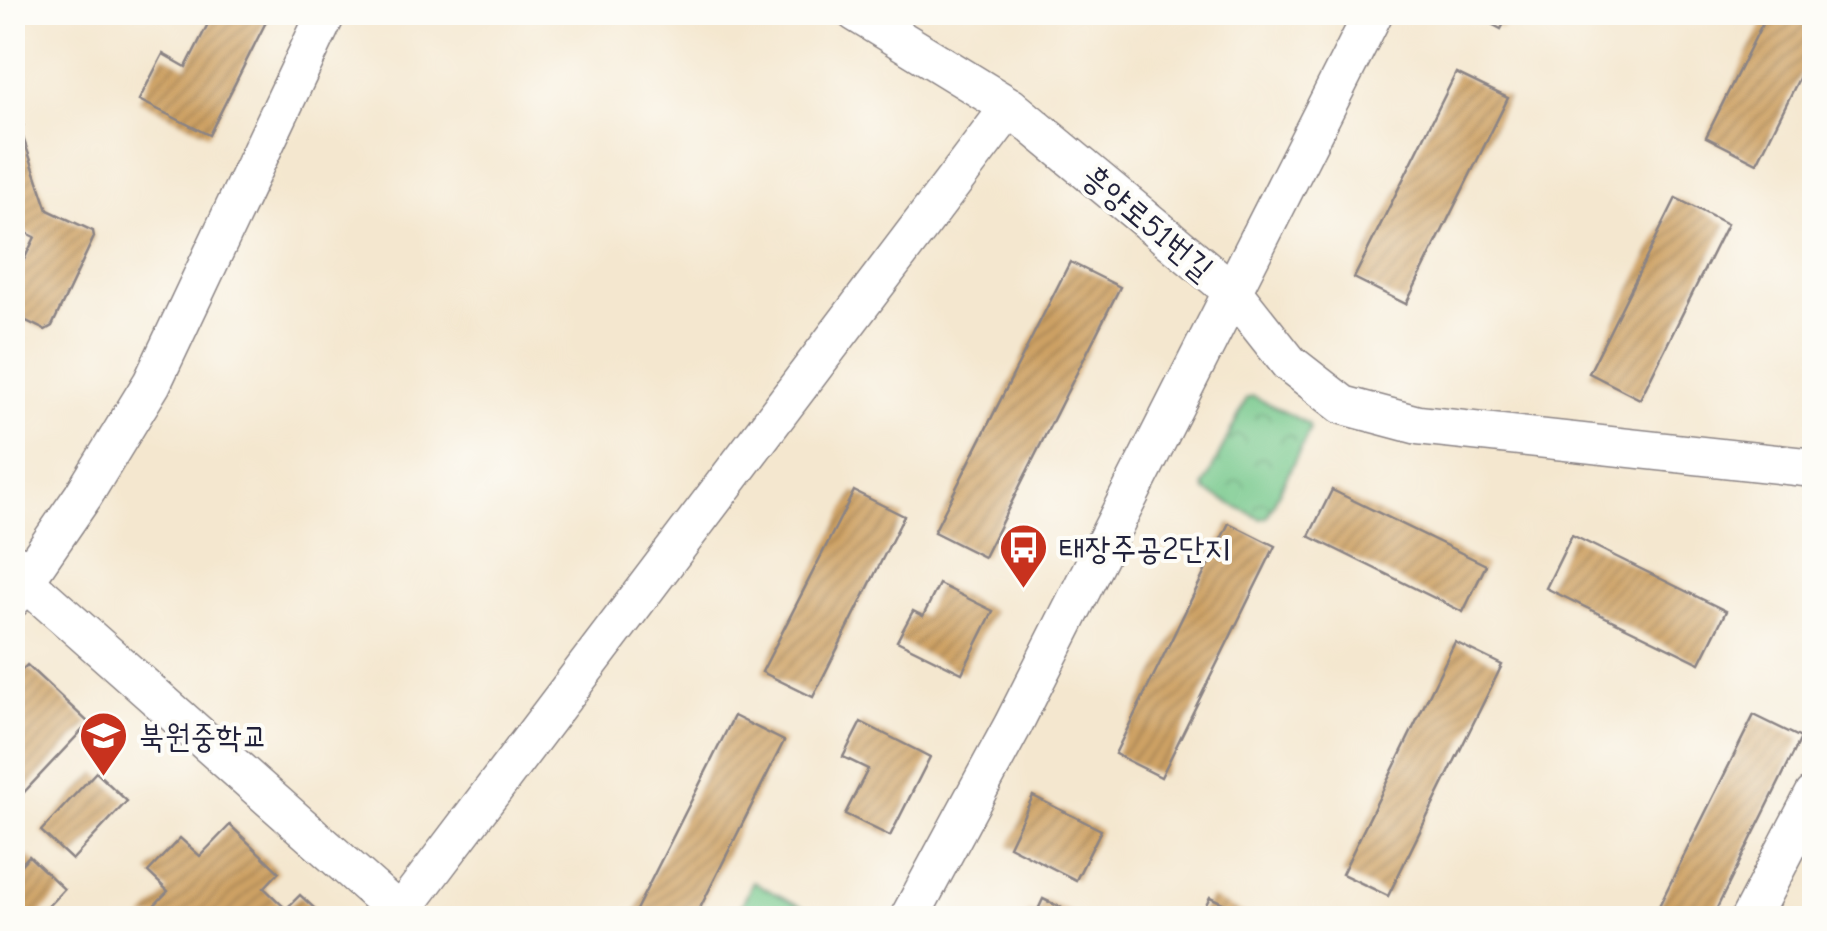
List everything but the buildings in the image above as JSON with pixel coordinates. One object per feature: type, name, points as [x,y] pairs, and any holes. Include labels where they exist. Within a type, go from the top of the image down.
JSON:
[{"type":"street","points":[[327,12],[152,383],[17,580],[402,916],[1010,107]]},
{"type":"street","name":"흥양로51번길","points":[[855,12],[912,27],[1232,292],[1374,12]]},
{"type":"street","points":[[909,918],[1013,724],[1232,292],[1289,363],[1343,405],[1418,424],[1814,468]]},
{"type":"street","points":[[1750,918],[1814,796]]},
{"type":"green space","points":[[1253,396],[1308,424],[1310,429],[1267,517],[1261,519],[1206,491],[1204,486],[1247,398]]},
{"type":"green space","points":[[753,882],[824,918],[735,918]]},
{"type":"place","name":"태장주공2단지","points":[[1024,590]]},
{"type":"place","name":"북원중학교","points":[[104,778]]}]
